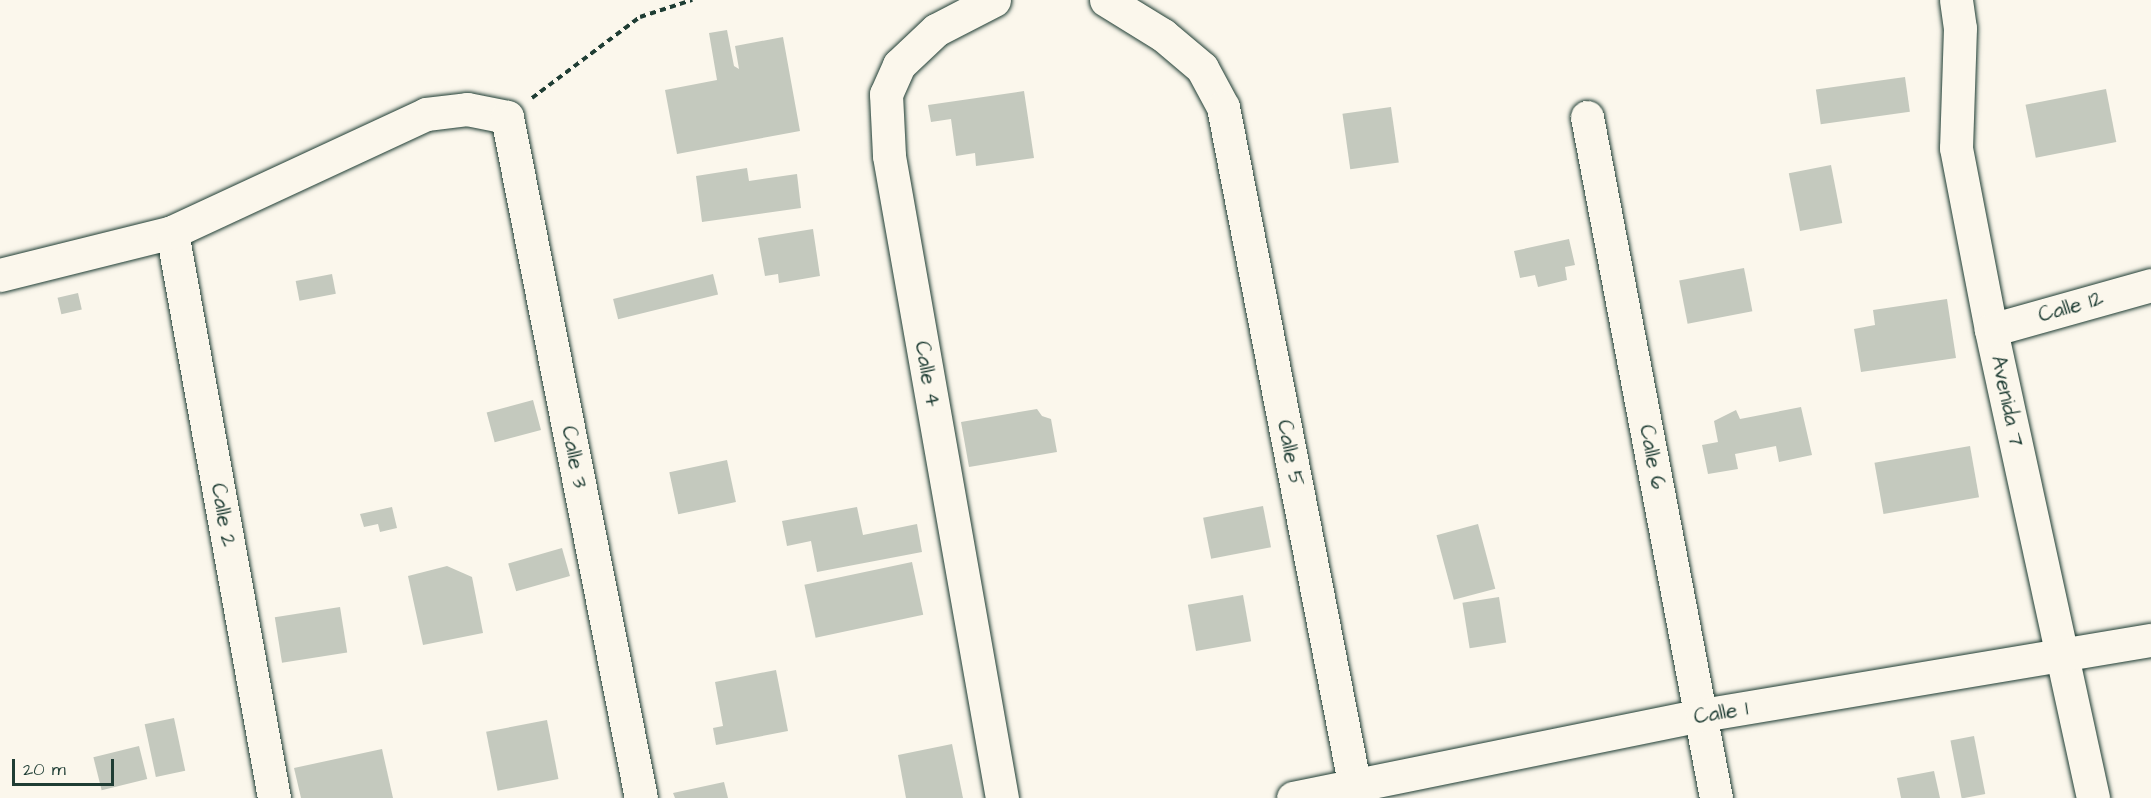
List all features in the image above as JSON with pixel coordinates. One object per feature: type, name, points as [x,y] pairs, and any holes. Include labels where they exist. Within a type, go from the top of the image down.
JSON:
[{"type":"street","name":"Calle 4","points":[[994,0],[936,30],[899,65],[886,94],[889,156],[1002,798]]},
{"type":"street","name":"Calle 5","points":[[1106,0],[1163,35],[1202,68],[1223,107],[1355,792]]},
{"type":"street","name":"Avenida 7","points":[[1956,0],[1960,28],[1956,148],[1991,330],[2093,798]]},
{"type":"street","points":[[0,274],[172,232],[426,114],[467,110],[507,117]]},
{"type":"street","name":"Calle 3","points":[[507,117],[641,798]]},
{"type":"street","name":"Calle 6","points":[[1587,117],[1716,798]]},
{"type":"street","name":"Calle 2","points":[[172,232],[274,798]]},
{"type":"street","name":"Calle 12","points":[[1991,330],[2151,285]]},
{"type":"street","name":"Calle 1","points":[[1293,798],[1355,792],[1702,715],[2151,640]]},
{"type":"path","points":[[507,117],[640,18],[692,0]]},
{"type":"building","points":[[727,30],[734,66],[739,69],[735,46],[783,37],[800,131],[677,154],[665,90],[717,80],[709,33]]},
{"type":"building","points":[[1905,77],[1910,112],[1821,124],[1816,90]]},
{"type":"building","points":[[2106,89],[2116,142],[2036,158],[2026,105]]},
{"type":"building","points":[[1024,91],[1034,158],[976,166],[975,153],[956,156],[951,119],[931,122],[928,105]]},
{"type":"building","points":[[1391,107],[1399,162],[1350,169],[1342,114]]},
{"type":"building","points":[[1831,165],[1842,223],[1800,231],[1789,173]]},
{"type":"building","points":[[747,168],[749,181],[797,174],[801,208],[702,222],[696,176]]},
{"type":"building","points":[[813,229],[820,276],[779,283],[778,274],[765,276],[758,238]]},
{"type":"building","points":[[1569,239],[1575,265],[1565,267],[1567,280],[1538,287],[1535,275],[1520,278],[1514,251]]},
{"type":"building","points":[[1744,268],[1752,311],[1688,324],[1679,281]]},
{"type":"building","points":[[332,274],[336,294],[299,301],[296,281]]},
{"type":"building","points":[[713,274],[718,294],[618,319],[613,299]]},
{"type":"building","points":[[78,293],[82,310],[61,314],[58,298]]},
{"type":"building","points":[[1947,299],[1956,358],[1861,372],[1854,329],[1875,325],[1873,310]]},
{"type":"building","points":[[533,400],[541,430],[495,442],[487,412]]},
{"type":"building","points":[[1801,407],[1812,455],[1779,462],[1776,446],[1735,454],[1738,469],[1708,474],[1702,445],[1718,442],[1714,421],[1736,410],[1740,419]]},
{"type":"building","points":[[1037,409],[1042,416],[1051,419],[1057,452],[969,467],[961,422]]},
{"type":"building","points":[[1970,446],[1979,497],[1884,514],[1874,463]]},
{"type":"building","points":[[727,460],[736,502],[678,514],[669,472]]},
{"type":"building","points":[[1263,506],[1271,547],[1211,559],[1203,518]]},
{"type":"building","points":[[392,507],[397,528],[380,532],[378,524],[364,527],[360,514]]},
{"type":"building","points":[[857,507],[863,535],[917,524],[922,552],[817,572],[811,541],[787,546],[782,521]]},
{"type":"building","points":[[1478,524],[1495,589],[1454,600],[1436,535]]},
{"type":"building","points":[[562,548],[570,576],[516,591],[508,563]]},
{"type":"building","points":[[912,562],[923,615],[816,638],[804,585]]},
{"type":"building","points":[[447,566],[472,577],[483,633],[423,645],[408,576]]},
{"type":"building","points":[[1243,595],[1251,641],[1196,651],[1188,605]]},
{"type":"building","points":[[1499,597],[1506,642],[1470,648],[1462,603]]},
{"type":"building","points":[[340,607],[347,652],[282,663],[275,617]]},
{"type":"building","points":[[776,670],[788,731],[716,745],[713,728],[723,726],[715,682]]},
{"type":"building","points":[[174,718],[185,771],[156,777],[145,724]]},
{"type":"building","points":[[547,720],[558,779],[498,791],[486,732]]},
{"type":"building","points":[[1974,736],[1985,794],[1962,798],[1950,741]]},
{"type":"building","points":[[952,744],[963,798],[906,798],[898,755]]},
{"type":"building","points":[[139,746],[147,779],[102,790],[93,757]]},
{"type":"building","points":[[382,749],[393,798],[301,798],[294,768]]},
{"type":"building","points":[[1934,771],[1940,798],[1901,798],[1897,778]]},
{"type":"building","points":[[724,782],[728,798],[675,798],[673,793]]}]
